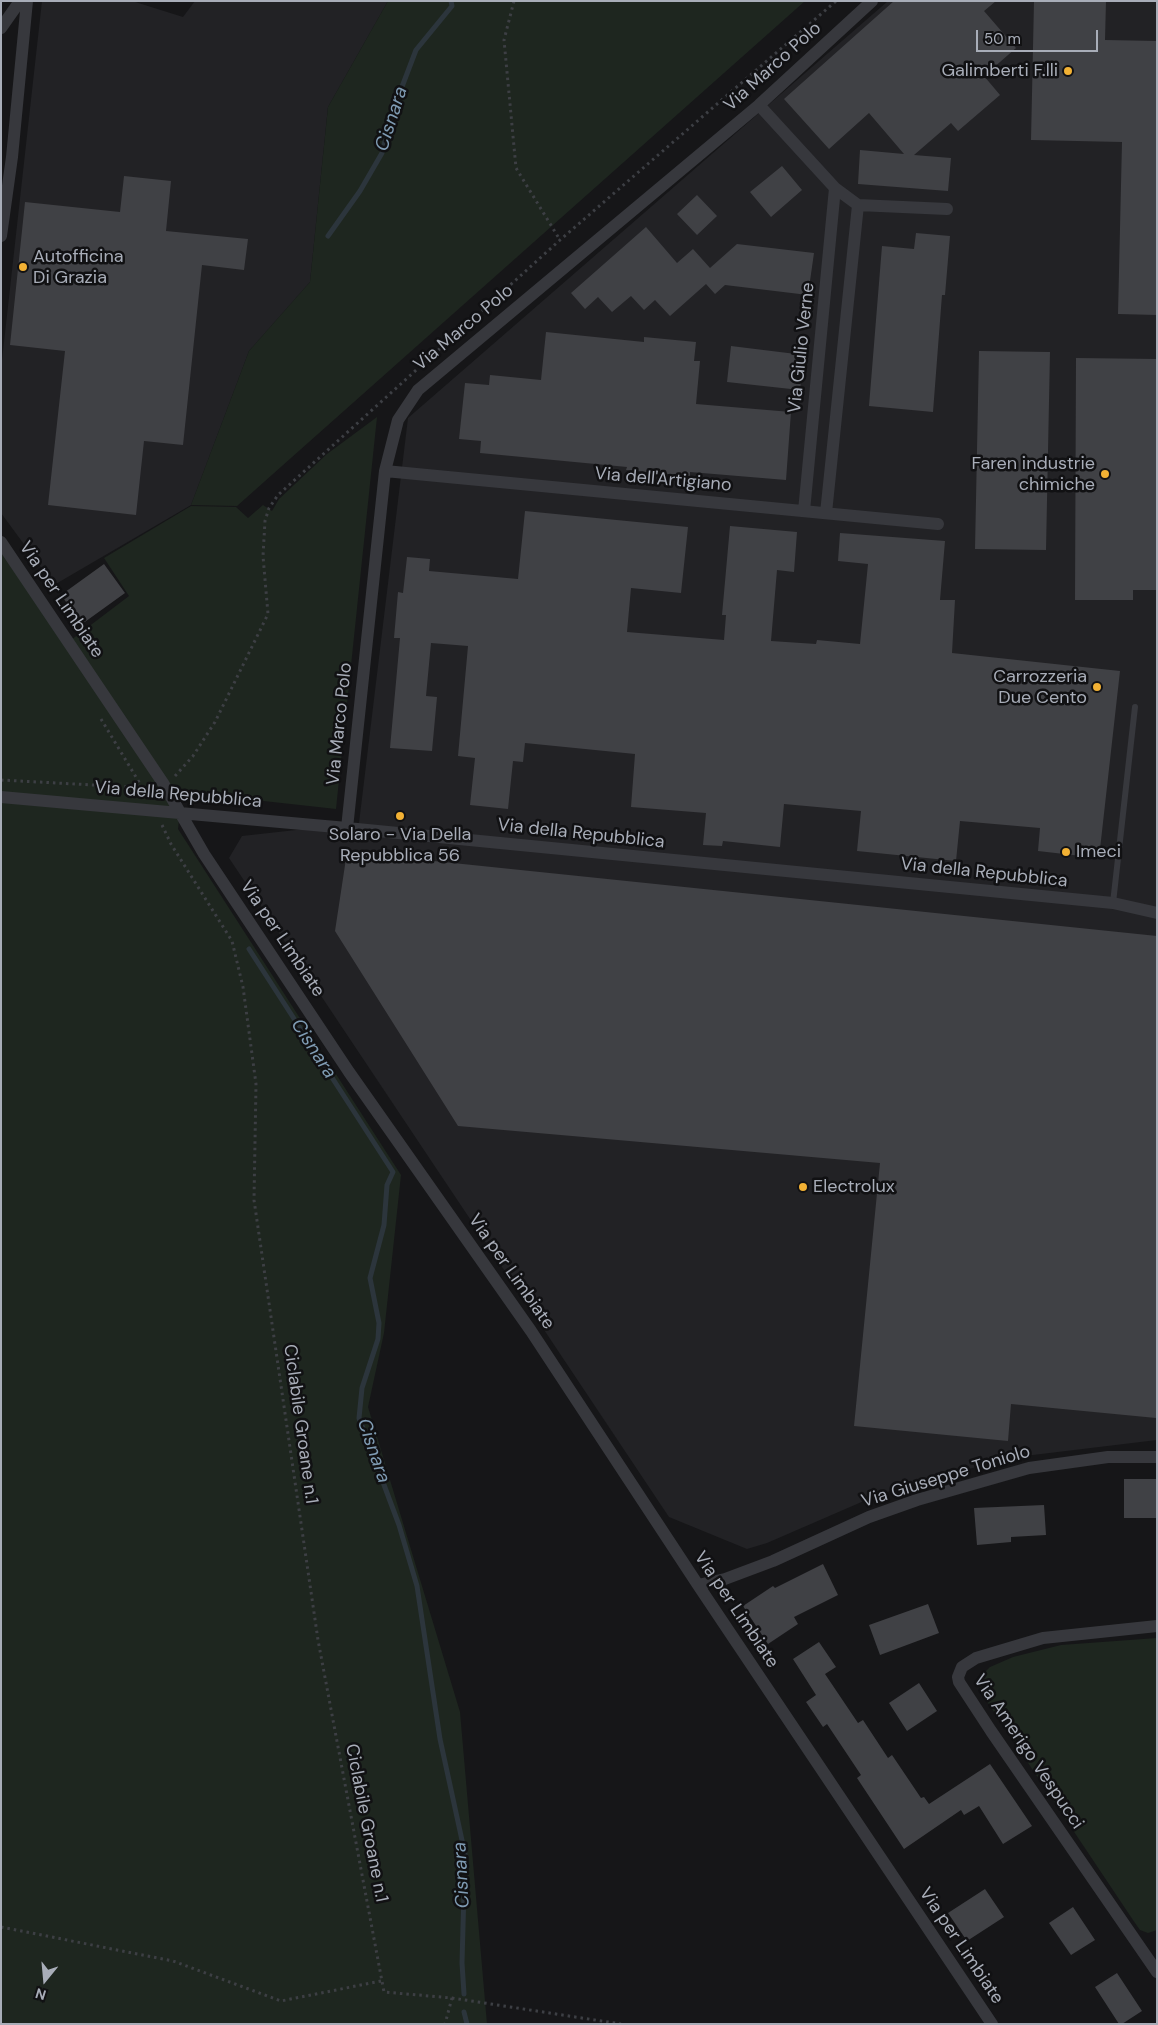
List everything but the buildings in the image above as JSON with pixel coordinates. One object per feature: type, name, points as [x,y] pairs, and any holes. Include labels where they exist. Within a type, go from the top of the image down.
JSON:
[{"type":"street","points":[[1,28],[20,1]]},
{"type":"street","points":[[1,236],[12,157],[27,1]]},
{"type":"street","name":"Via Marco Polo","points":[[347,828],[385,471],[398,420],[418,390],[759,105],[872,1]]},
{"type":"street","points":[[759,105],[835,188],[858,205],[947,209]]},
{"type":"street","name":"Via Giulio Verne","points":[[804,511],[835,188]]},
{"type":"street","points":[[826,513],[858,205]]},
{"type":"street","name":"Via dell'Artigiano","points":[[385,471],[938,524]]},
{"type":"street","name":"Via per Limbiate","points":[[1,542],[163,783],[204,854],[349,1072],[531,1331],[698,1585],[992,2024]]},
{"type":"street","name":"Via della Repubblica","points":[[1,797],[347,828],[1113,903],[1157,913]]},
{"type":"street","name":"Via Giuseppe Toniolo","points":[[698,1585],[726,1579],[773,1561],[860,1521],[893,1509],[1029,1468],[1108,1457],[1157,1457]]},
{"type":"street","name":"Via Amerigo Vespucci","points":[[1157,1626],[1042,1638],[976,1658],[962,1667],[958,1677],[959,1682],[991,1731],[1157,1972]]},
{"type":"lane","points":[[1113,903],[1135,707]]},
{"type":"path","points":[[514,1],[504,40],[516,168],[560,240]]},
{"type":"path","name":"Ciclabile Groane n.1","points":[[1,780],[130,787],[142,786],[176,852],[232,941],[243,988],[256,1084],[254,1200],[318,1640],[382,1981]]},
{"type":"path","points":[[1,1927],[173,1961],[281,2001],[382,1981],[384,1992],[452,1998],[621,2024]]},
{"type":"path","points":[[445,2024],[452,1998]]},
{"type":"shaded area","points":[[42,1],[132,1],[183,17],[195,1],[388,1],[328,107],[310,282],[249,351],[191,505],[54,585],[1,513],[1,369]]},
{"type":"shaded area","points":[[388,1],[805,1],[237,506],[191,505],[249,351],[310,282],[328,107]]},
{"type":"shaded area","points":[[888,1],[1157,1],[1157,1440],[1008,1458],[880,1494],[767,1543],[747,1549],[669,1517],[229,858],[242,836],[359,823],[408,418]]},
{"type":"shaded area","points":[[377,417],[336,809],[182,792],[178,829],[401,1175],[384,1333],[368,1407],[460,1712],[487,2024],[1,2024],[1,551],[67,643],[129,596],[104,558],[191,506],[236,507],[248,518],[263,505],[272,511],[279,499],[327,454]]},
{"type":"shaded area","points":[[1157,1638],[1157,1930],[1148,1933],[1140,1930],[1135,1923],[980,1691],[981,1676],[990,1667],[1013,1657],[1061,1645]]},
{"type":"waterway","name":"Cisnara","points":[[328,236],[360,191],[382,153],[392,113],[416,50],[452,6],[451,1]]},
{"type":"waterway","name":"Cisnara","points":[[249,949],[393,1172],[387,1185],[384,1225],[370,1278],[379,1323],[378,1339],[362,1388],[359,1418],[399,1525],[417,1586],[440,1739],[465,1854],[462,1963],[464,1994]]},
{"type":"waterway","name":"Cisnara","points":[[464,2012],[467,2024]]},
{"type":"place","name":"Galimberti F.lli","points":[[1068,71]]},
{"type":"place","name":"Autofficina Di Grazia","points":[[23,267]]},
{"type":"place","name":"Faren industrie chimiche","points":[[1105,474]]},
{"type":"place","name":"Carrozzeria Due Cento","points":[[1097,687]]},
{"type":"place","name":"Solaro - Via Della Repubblica 56","points":[[400,816]]},
{"type":"place","name":"Imeci","points":[[1066,852]]},
{"type":"place","name":"Electrolux","points":[[803,1187]]}]
